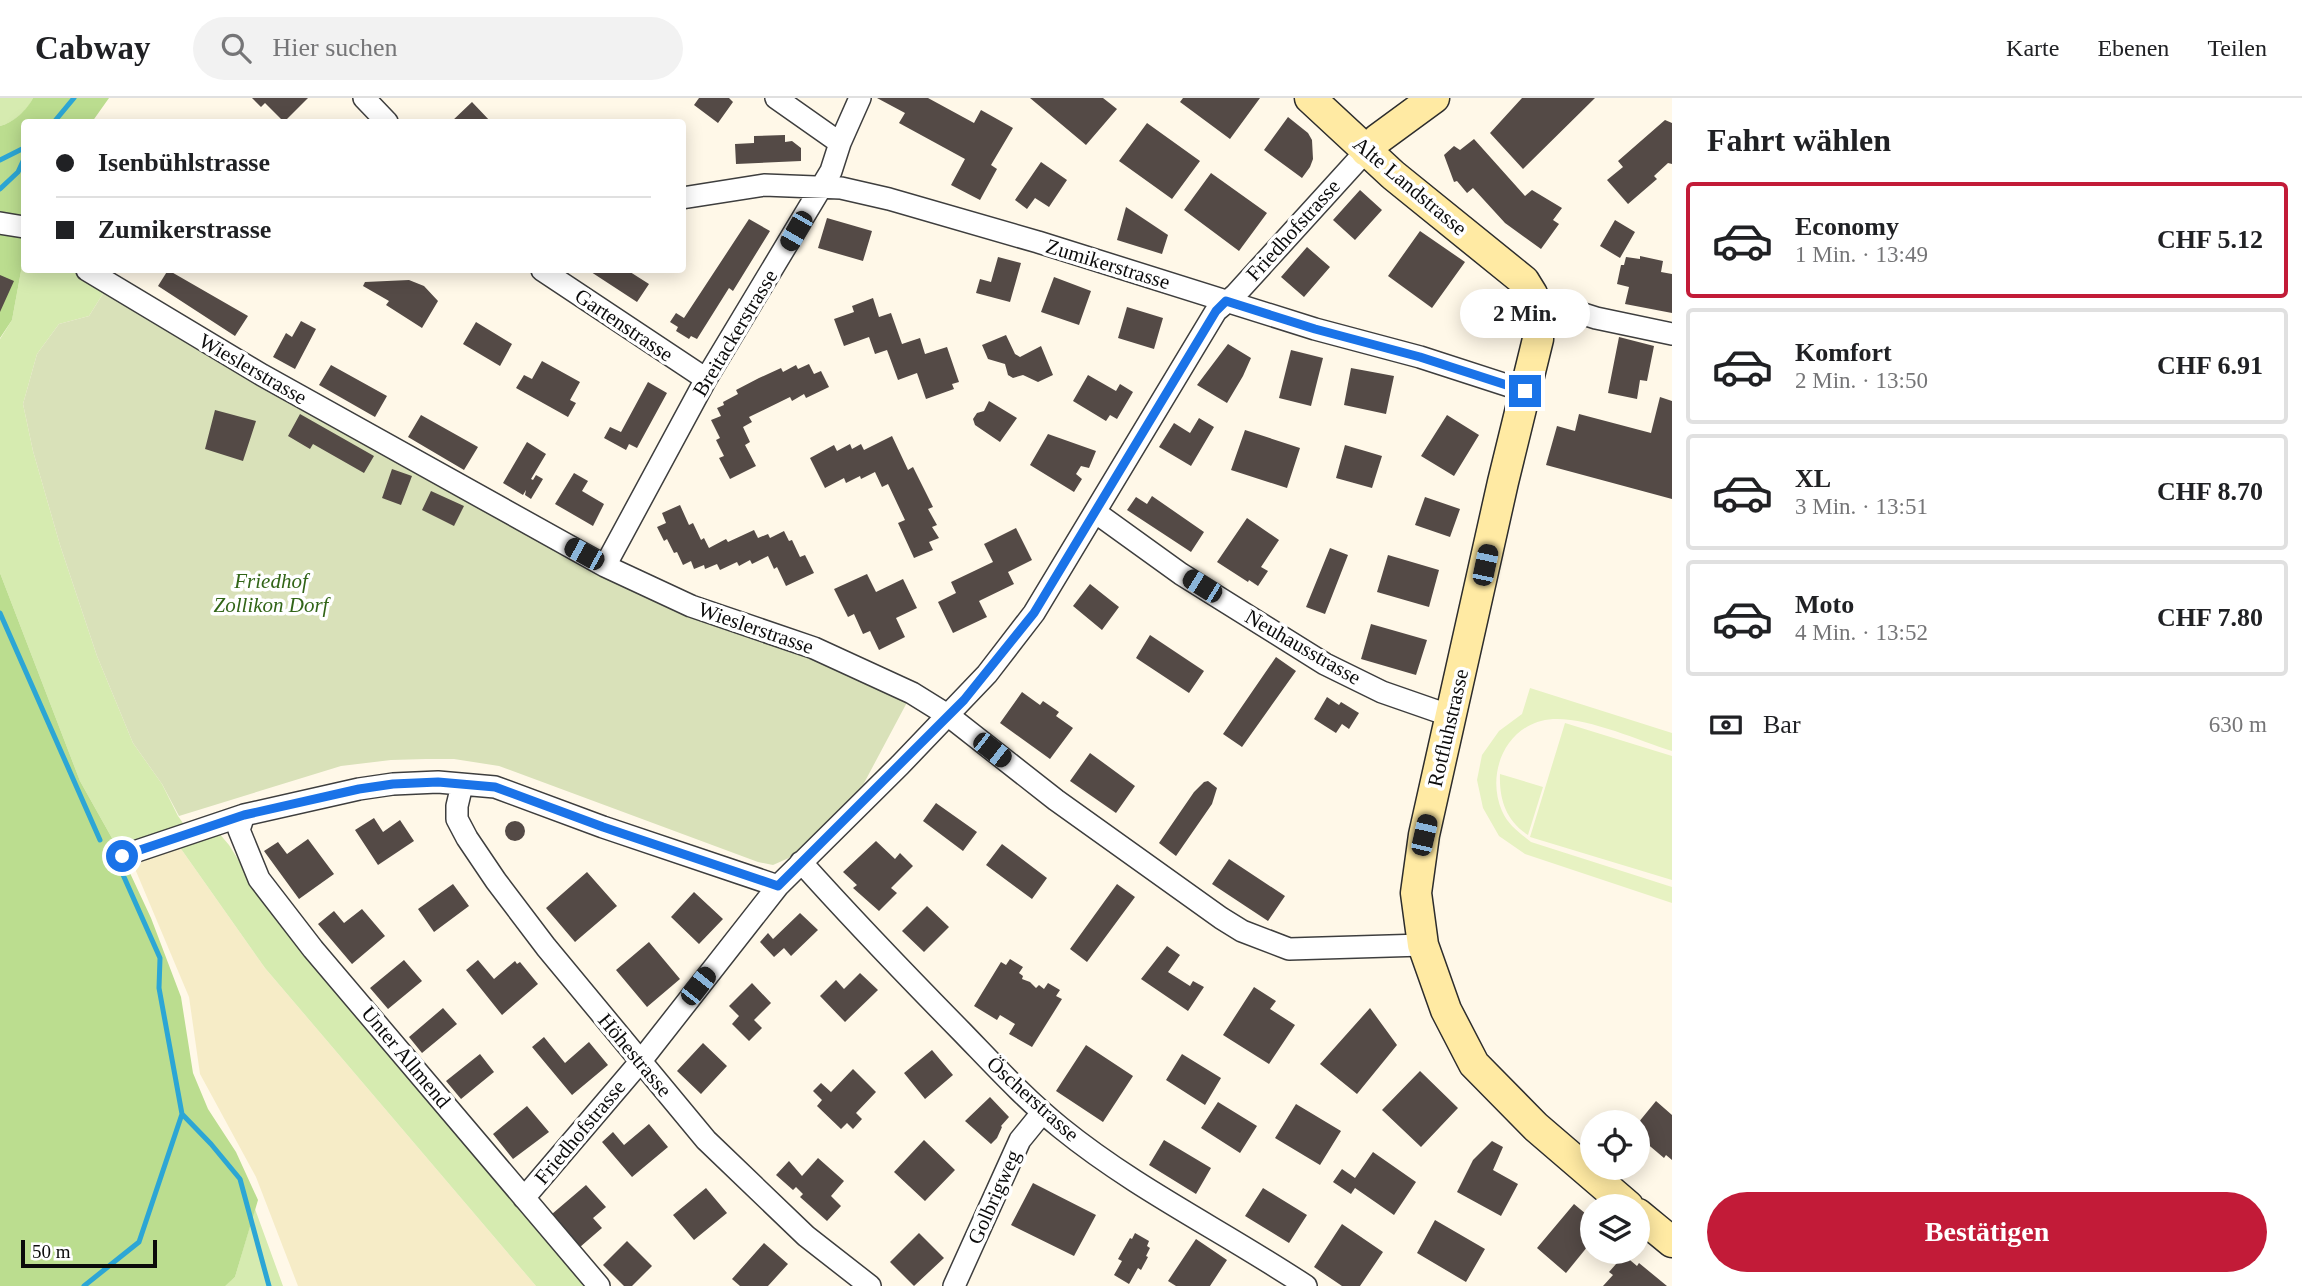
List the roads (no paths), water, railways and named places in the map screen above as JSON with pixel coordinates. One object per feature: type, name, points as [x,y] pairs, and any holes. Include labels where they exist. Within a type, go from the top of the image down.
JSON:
[{"type":"main road","name":"Alte Landstrasse","points":[[1310,98],[1403,183],[1512,271],[1528,287],[1539,313]]},
{"type":"main road","points":[[1366,150],[1434,98]]},
{"type":"main road","name":"Rotfluhstrasse","points":[[1539,313],[1538,339],[1424,835],[1416,893],[1423,945],[1446,1010],[1475,1064],[1536,1127],[1614,1194]]},
{"type":"main road","points":[[1650,1224],[1672,1242]]},
{"type":"street","points":[[364,98],[384,119]]},
{"type":"street","points":[[776,98],[840,143]]},
{"type":"street","name":"Breitackerstrasse","points":[[605,566],[706,379],[831,171],[860,98]]},
{"type":"street","name":"Friedhofstrasse","points":[[524,1198],[640,1062],[778,886],[949,716],[987,674],[1034,613],[1216,311],[1234,295],[1366,150]]},
{"type":"street","name":"Zumikerstrasse","points":[[686,197],[764,185],[841,188],[889,199],[1051,246],[1315,329],[1420,357],[1525,391]]},
{"type":"street","points":[[0,223],[21,227]]},
{"type":"street","name":"Wieslerstrasse","points":[[92,273],[262,375],[605,566],[691,606],[814,648],[912,693],[949,716],[1056,800],[1242,931],[1289,949],[1423,945]]},
{"type":"street","name":"Gartenstrasse","points":[[547,273],[706,379]]},
{"type":"street","points":[[1539,313],[1574,311],[1672,334]]},
{"type":"street","name":"Neuhausstrasse","points":[[1095,512],[1181,573],[1325,664],[1382,692],[1451,716]]},
{"type":"street","points":[[122,856],[244,815],[359,789],[438,782],[495,787],[778,886]]},
{"type":"street","name":"Höhestrasse","points":[[462,785],[457,819],[496,881],[545,947],[706,1140],[806,1236],[870,1286]]},
{"type":"street","name":"Unter Allmend","points":[[244,815],[239,830],[260,879],[313,949],[599,1286]]},
{"type":"street","name":"Öscherstrasse","points":[[801,862],[869,938],[1042,1112],[1112,1166],[1259,1254],[1306,1286]]},
{"type":"street","name":"Golbrigweg","points":[[954,1286],[1020,1140],[1042,1112]]},
{"type":"waterway","points":[[56,119],[74,98]]},
{"type":"waterway","points":[[0,160],[21,150]]},
{"type":"waterway","points":[[0,189],[21,166]]},
{"type":"waterway","points":[[0,613],[100,840]]},
{"type":"waterway","points":[[84,1286],[139,1242],[182,1114],[159,988],[160,958],[120,868]]},
{"type":"waterway","points":[[182,1114],[240,1179],[269,1286]]},
{"type":"park label","name":"Friedhof Zollikon Dorf","points":[[271,593]]}]
